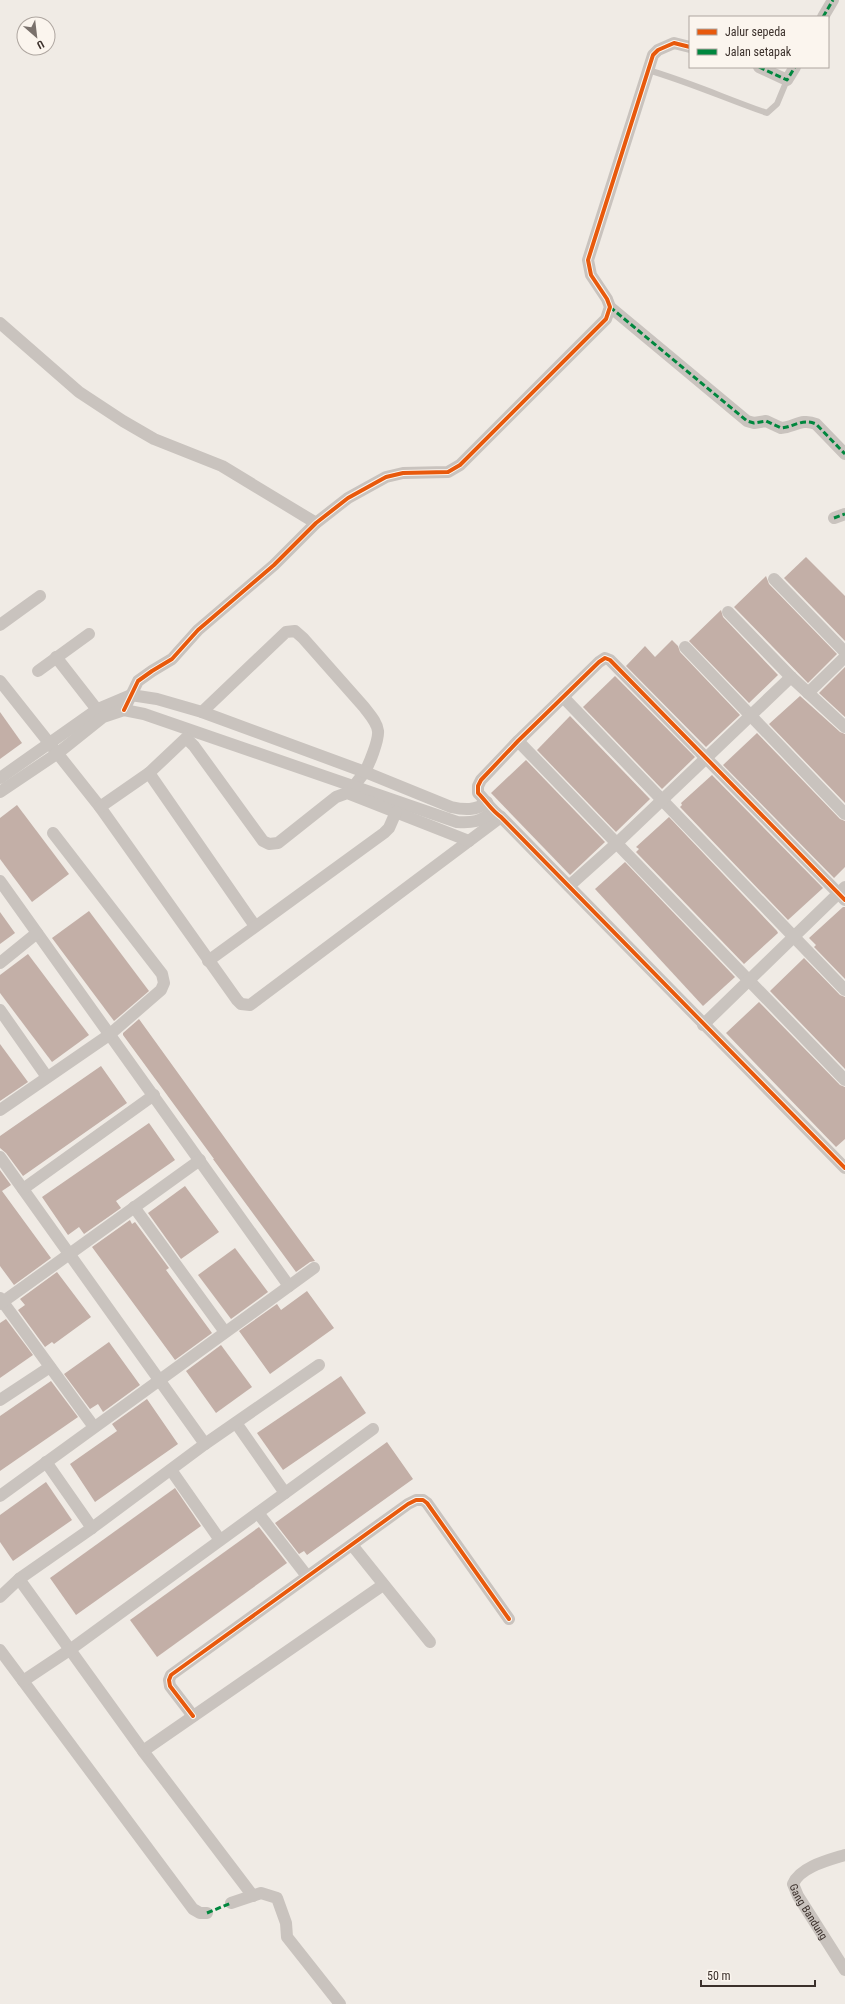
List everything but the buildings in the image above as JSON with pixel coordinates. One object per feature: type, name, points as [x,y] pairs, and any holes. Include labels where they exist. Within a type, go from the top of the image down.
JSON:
[{"type":"street","points":[[824,16],[832,0]]},
{"type":"street","points":[[689,47],[674,42],[658,50],[653,55],[588,260],[591,275],[607,299],[610,307],[747,421],[754,423],[766,421],[781,428],[804,421],[816,424],[845,454]]},
{"type":"street","points":[[761,68],[787,80],[794,68]]},
{"type":"street","points":[[124,710],[138,681],[172,659],[198,630],[274,565],[316,523],[348,498],[386,477],[403,473],[448,472],[460,465],[606,319],[610,307]]},
{"type":"street","points":[[0,323],[79,392],[122,421],[154,439],[222,466],[316,523]]},
{"type":"street","points":[[774,579],[845,652]]},
{"type":"street","points":[[0,625],[40,596]]},
{"type":"street","points":[[728,612],[808,694],[845,727]]},
{"type":"street","points":[[188,734],[194,746],[263,841],[269,844],[278,843],[342,794],[353,791],[365,772],[376,742],[378,730],[373,719],[303,638],[295,631],[286,632],[202,712]]},
{"type":"street","points":[[38,671],[89,634]]},
{"type":"street","points":[[685,647],[845,814]]},
{"type":"street","points":[[56,657],[100,713]]},
{"type":"street","points":[[808,694],[845,657]]},
{"type":"street","points":[[703,1025],[794,936],[843,894],[610,660],[605,658],[599,662],[518,741],[481,780],[478,786],[478,793],[703,1025],[844,1165]]},
{"type":"street","points":[[569,886],[617,843],[791,677]]},
{"type":"street","points":[[2,688],[50,743],[100,807],[208,961],[236,1000],[241,1004],[250,1005],[469,841],[493,810]]},
{"type":"street","points":[[0,778],[50,743],[131,695],[157,699],[202,712],[365,772],[451,807],[464,810],[493,810]]},
{"type":"street","points":[[563,697],[845,990]]},
{"type":"street","points":[[0,792],[58,753],[100,713],[134,710],[188,734],[353,791],[457,822],[478,822],[493,810]]},
{"type":"street","points":[[100,807],[149,773],[188,734]]},
{"type":"street","points":[[518,741],[845,1080]]},
{"type":"street","points":[[149,773],[256,926]]},
{"type":"street","points":[[353,791],[396,812],[469,841]]},
{"type":"street","points":[[208,961],[384,833],[389,828],[396,812]]},
{"type":"street","points":[[0,1110],[109,1035],[161,990],[164,983],[162,974],[53,833]]},
{"type":"street","points":[[0,882],[109,1035],[154,1095],[288,1286]]},
{"type":"street","points":[[0,963],[37,933]]},
{"type":"street","points":[[0,1010],[48,1077]]},
{"type":"street","points":[[23,1189],[154,1095]]},
{"type":"street","points":[[0,1157],[205,1444]]},
{"type":"street","points":[[94,1427],[1,1301],[69,1255],[200,1160]]},
{"type":"street","points":[[134,1207],[225,1332]]},
{"type":"street","points":[[0,1496],[314,1268]]},
{"type":"street","points":[[0,1597],[19,1579],[92,1528],[205,1444],[319,1365]]},
{"type":"street","points":[[0,1400],[50,1366]]},
{"type":"street","points":[[236,1423],[285,1493]]},
{"type":"street","points":[[23,1681],[71,1649],[373,1429]]},
{"type":"street","points":[[46,1462],[92,1528]]},
{"type":"street","points":[[171,1470],[220,1540]]},
{"type":"street","points":[[193,1716],[170,1686],[169,1680],[171,1675],[307,1576],[408,1504],[416,1500],[423,1500],[427,1504],[509,1619]]},
{"type":"street","points":[[258,1513],[307,1576]]},
{"type":"street","points":[[352,1544],[383,1585],[430,1642]]},
{"type":"street","points":[[19,1579],[71,1649],[143,1751],[253,1896]]},
{"type":"street","points":[[143,1751],[383,1585]]},
{"type":"street","points":[[0,1650],[193,1909],[200,1913],[207,1913]]},
{"type":"street","name":"Gang Bandung","points":[[845,1855],[804,1872],[795,1879],[793,1884],[798,1896],[845,1970]]},
{"type":"street","points":[[231,1904],[261,1893],[277,1898],[286,1924],[287,1937],[340,2004]]},
{"type":"lane","points":[[648,70],[688,82],[720,96],[767,113],[777,104],[787,80]]},
{"type":"marked path","points":[[824,16],[833,0]]},
{"type":"marked path","points":[[761,68],[787,80],[794,68]]},
{"type":"marked path","points":[[610,307],[747,421],[754,423],[766,421],[781,428],[802,422],[811,422],[816,424],[845,454]]},
{"type":"marked path","points":[[834,518],[845,514]]},
{"type":"marked path","points":[[207,1913],[231,1903]]},
{"type":"cycle path","points":[[124,710],[138,681],[172,659],[198,630],[274,565],[316,523],[348,498],[386,477],[403,473],[448,472],[460,465],[606,319],[610,307],[607,299],[591,275],[588,260],[653,55],[658,50],[674,43],[689,47]]},
{"type":"cycle path","points":[[845,900],[610,660],[605,658],[599,662],[518,741],[481,780],[478,786],[478,793],[492,809],[845,1168]]},
{"type":"cycle path","points":[[193,1716],[170,1686],[169,1680],[171,1675],[408,1504],[416,1500],[423,1500],[427,1503],[509,1619]]}]
